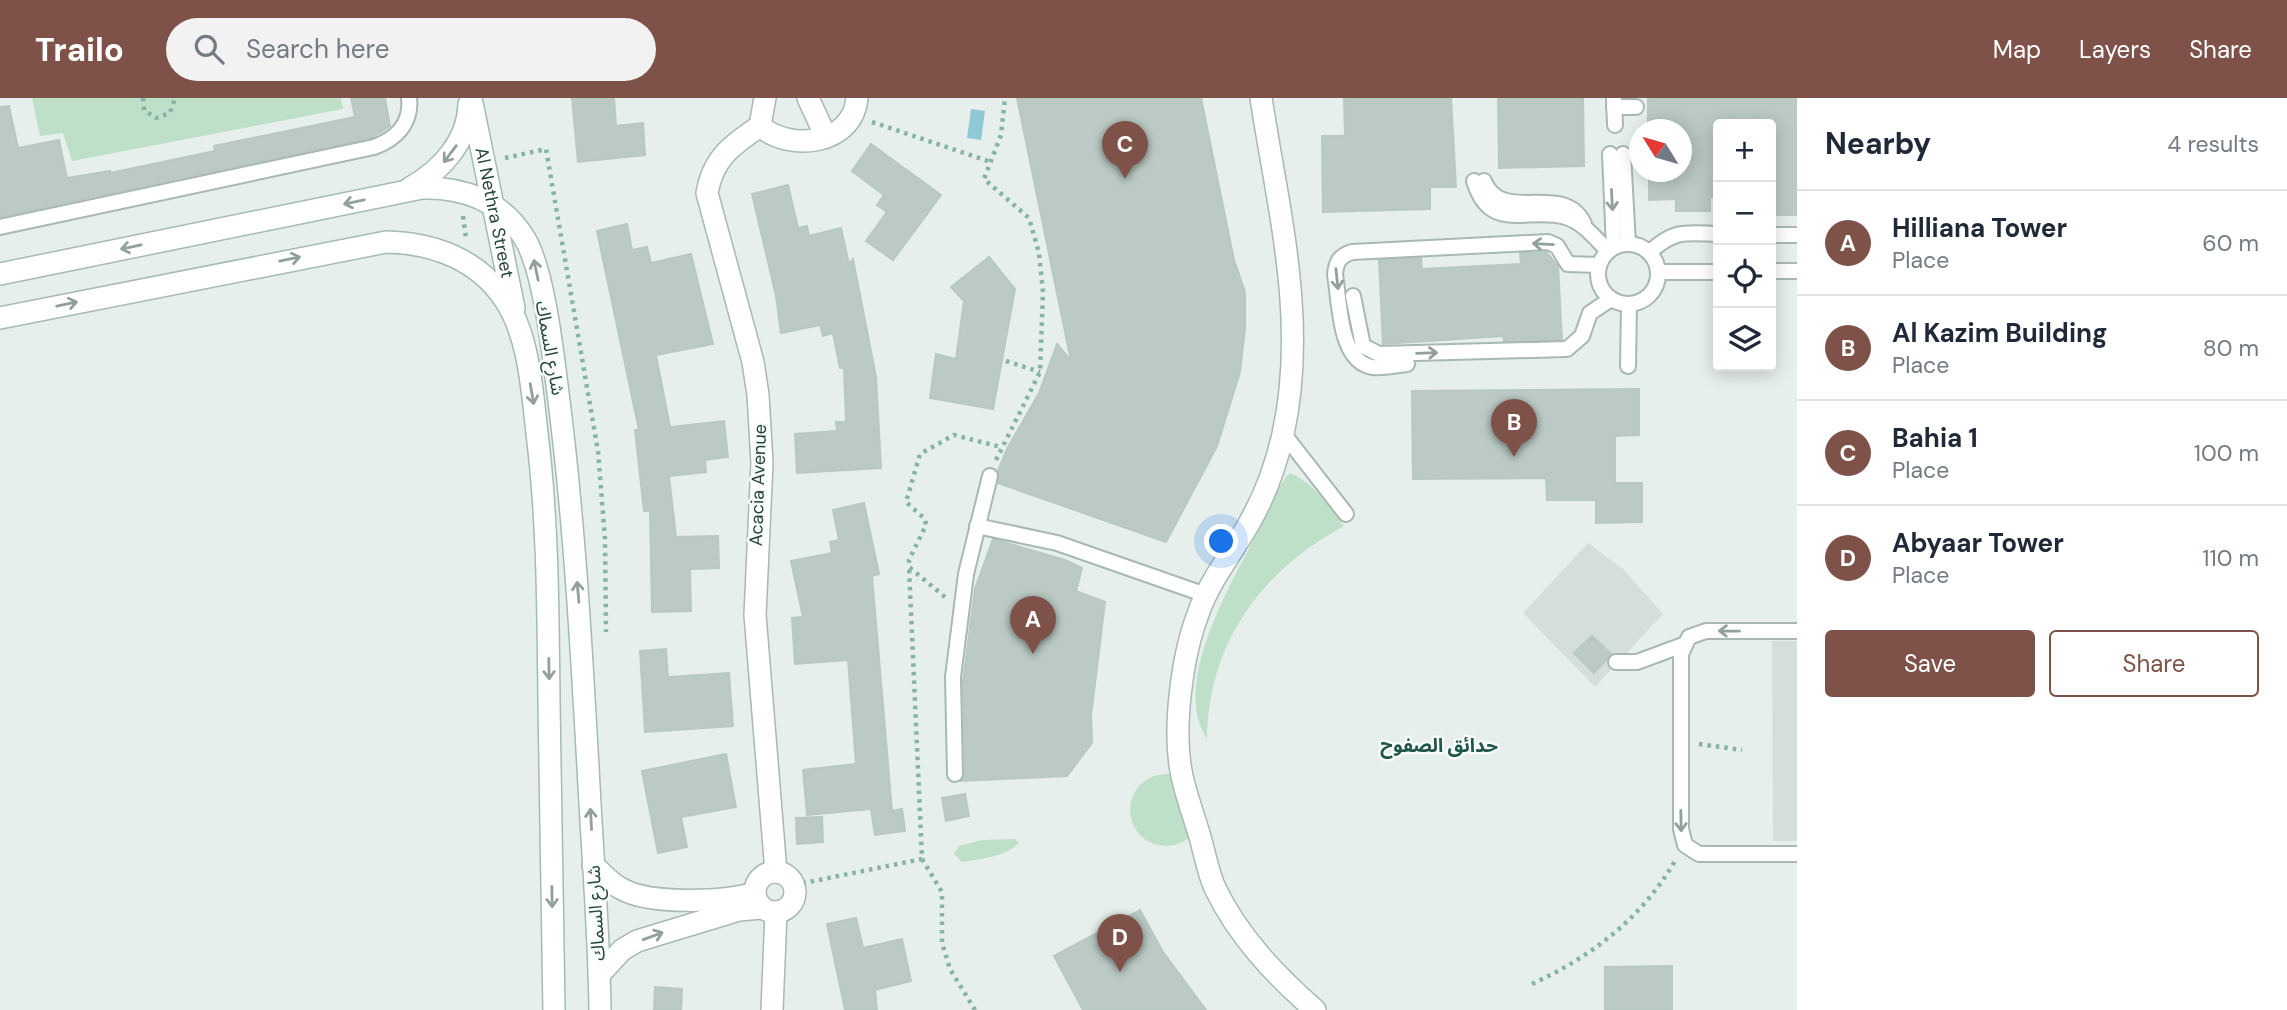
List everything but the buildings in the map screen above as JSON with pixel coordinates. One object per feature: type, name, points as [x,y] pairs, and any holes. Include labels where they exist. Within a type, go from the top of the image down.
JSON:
[{"type":"street","points":[[404,191],[427,178],[447,160],[464,128],[470,98]]},
{"type":"street","name":"Al Nethra Street","points":[[470,98],[518,327]]},
{"type":"street","points":[[765,98],[760,126],[769,134],[791,141],[826,136],[842,129],[855,106]]},
{"type":"street","points":[[808,98],[826,136]]},
{"type":"street","points":[[1261,98],[1287,248],[1292,296],[1293,343],[1283,433],[1260,503],[1206,595],[1189,642],[1183,672],[1181,770],[1214,886],[1258,954],[1285,985],[1315,1010]]},
{"type":"street","name":"Acacia Avenue","points":[[760,126],[719,157],[710,174],[707,193],[753,362],[758,396],[762,463],[755,615],[784,879]]},
{"type":"street","name":"شارع السماك","points":[[0,274],[404,191],[431,188],[459,190],[491,204],[516,226],[532,255],[552,346],[579,597],[600,1010]]},
{"type":"street","name":"شارع السماك","points":[[0,318],[361,244],[412,242],[456,257],[485,277],[505,300],[518,327],[533,398],[547,560],[554,1010]]},
{"type":"street","points":[[593,865],[620,889],[654,899],[726,898],[764,904],[786,908],[792,901],[784,879],[761,878],[764,904],[772,1010]]},
{"type":"street","points":[[599,975],[622,950],[646,938],[764,904]]},
{"type":"lane","points":[[0,227],[374,148],[388,142],[399,132],[407,120],[410,98]]},
{"type":"lane","points":[[1615,125],[1614,103],[1636,107]]},
{"type":"lane","points":[[1407,365],[1374,367],[1362,364],[1353,356],[1347,345],[1335,275],[1335,264],[1342,256],[1352,252],[1548,242],[1557,246],[1563,261],[1568,264],[1599,265],[1617,247],[1617,154]]},
{"type":"lane","points":[[1479,181],[1485,203],[1506,216],[1552,215],[1576,221],[1617,247],[1650,252]]},
{"type":"lane","points":[[1650,252],[1665,238],[1676,233],[1713,234]]},
{"type":"lane","points":[[1776,235],[1797,235]]},
{"type":"lane","points":[[1599,265],[1600,284],[1611,299],[1629,304],[1647,298],[1658,282],[1659,272],[1650,252]]},
{"type":"lane","points":[[1659,272],[1713,271]]},
{"type":"lane","points":[[1776,271],[1797,271]]},
{"type":"lane","points":[[1353,296],[1363,346],[1379,354],[1567,349],[1582,336],[1590,313],[1611,299]]},
{"type":"lane","points":[[1628,366],[1629,304]]},
{"type":"lane","points":[[1283,433],[1346,514]]},
{"type":"lane","points":[[955,774],[953,677],[961,611],[977,526],[990,476]]},
{"type":"lane","points":[[977,526],[1057,543],[1206,595]]},
{"type":"lane","points":[[1616,663],[1637,662],[1683,645],[1689,637],[1706,631],[1797,631]]},
{"type":"lane","points":[[1683,645],[1681,829],[1685,845],[1699,854],[1797,854]]},
{"type":"path","points":[[143,98],[144,110],[156,118],[170,113],[175,98]]},
{"type":"path","points":[[990,476],[1001,447],[1040,372],[1044,292],[1039,253],[1029,218],[984,180],[1002,135],[1005,98]]},
{"type":"path","points":[[855,106],[991,162]]},
{"type":"path","points":[[456,257],[467,246],[459,190]]},
{"type":"path","points":[[1006,360],[1040,372]]},
{"type":"path","points":[[975,1010],[950,970],[942,943],[942,892],[922,859],[909,560],[926,525],[925,520],[906,502],[920,454],[954,435],[1001,447]]},
{"type":"path","points":[[909,567],[961,611]]},
{"type":"path","points":[[1681,742],[1742,750]]},
{"type":"path","points":[[1532,984],[1579,960],[1621,928],[1656,889],[1685,845]]},
{"type":"path","points":[[784,879],[922,859]]},
{"type":"shaded area","points":[[1588,543],[1623,569],[1663,614],[1595,687],[1523,613]]},
{"type":"shaded area","points":[[1772,641],[1797,641],[1797,841],[1773,841]]},
{"type":"green space","points":[[32,98],[341,98],[343,109],[72,161],[63,133],[40,136]]},
{"type":"green space","points":[[1290,473],[1306,482],[1344,526],[1314,544],[1288,565],[1264,588],[1245,613],[1229,641],[1217,672],[1210,704],[1207,739],[1197,716],[1196,689],[1210,630],[1278,490]]},
{"type":"green space","points":[[1173,774],[1192,784],[1200,796],[1200,824],[1192,836],[1180,844],[1159,846],[1140,836],[1132,824],[1130,803],[1140,784],[1152,776]]},
{"type":"green space","points":[[1015,839],[1019,843],[1013,848],[992,857],[962,862],[954,854],[959,846],[982,840]]},
{"type":"water","points":[[971,109],[985,111],[981,140],[967,138]]},
{"type":"place","name":"Bahia 1","points":[[1125,179]]},
{"type":"place","name":"Al Kazim Building","points":[[1514,457]]},
{"type":"place","name":"Hilliana Tower","points":[[1033,654]]},
{"type":"place","name":"Abyaar Tower","points":[[1120,972]]},
{"type":"district","name":"حدائق الصفوح","points":[[1439,745]]}]
